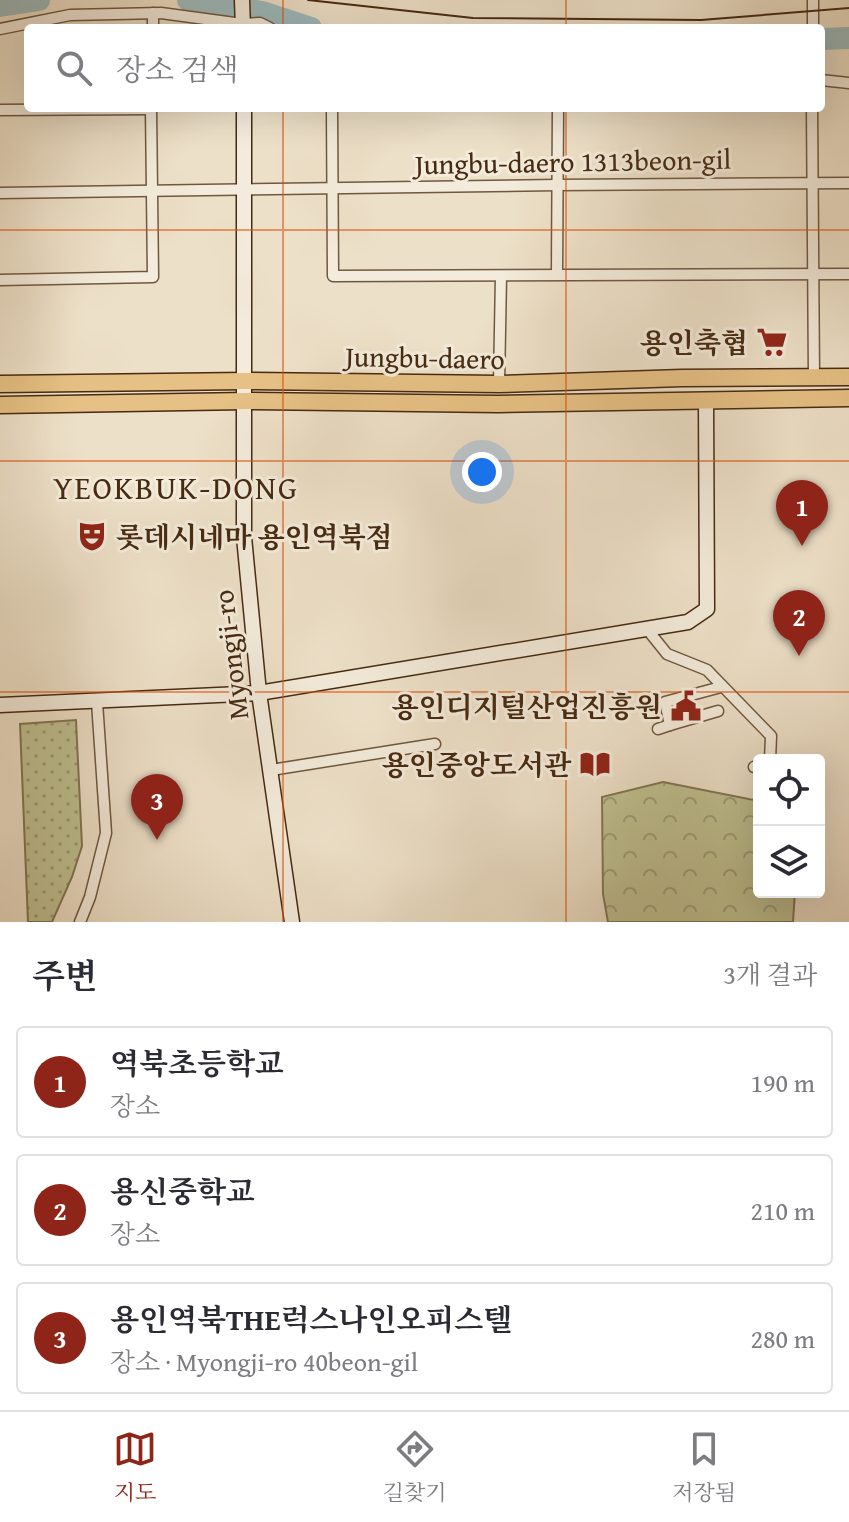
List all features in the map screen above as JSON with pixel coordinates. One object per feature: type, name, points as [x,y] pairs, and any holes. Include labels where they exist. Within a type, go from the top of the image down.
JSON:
[{"type":"main road","name":"Jungbu-daero","points":[[0,384],[246,381],[499,384],[849,377]]},
{"type":"main road","name":"Jungbu-daero","points":[[0,405],[246,401],[498,404],[849,398]]},
{"type":"street","points":[[242,0],[242,24]]},
{"type":"street","points":[[813,0],[813,24]]},
{"type":"street","points":[[153,13],[153,24]]},
{"type":"street","points":[[25,24],[70,15],[153,13],[262,24]]},
{"type":"street","points":[[0,29],[24,24]]},
{"type":"street","points":[[825,80],[849,83]]},
{"type":"street","points":[[0,110],[24,110]]},
{"type":"street","points":[[0,280],[153,277],[151,112]]},
{"type":"street","name":"Myongji-ro","points":[[244,112],[244,537],[259,693],[292,922]]},
{"type":"street","points":[[332,112],[333,276],[849,274]]},
{"type":"street","points":[[557,274],[558,112]]},
{"type":"street","points":[[812,112],[814,378]]},
{"type":"street","name":"Jungbu-daero 1313beon-gil","points":[[0,193],[849,183]]},
{"type":"street","points":[[499,384],[501,276]]},
{"type":"street","points":[[0,705],[259,693],[688,622],[707,609],[706,401]]},
{"type":"street","points":[[647,629],[667,654],[707,670],[771,736],[770,754]]},
{"type":"street","points":[[670,725],[665,702],[721,687]]},
{"type":"street","points":[[80,922],[90,897],[106,833],[97,702]]},
{"type":"street","points":[[658,729],[718,711]]},
{"type":"street","points":[[271,770],[435,744]]},
{"type":"green space","points":[[76,720],[82,846],[52,922],[28,922],[20,724]]},
{"type":"green space","points":[[663,782],[753,800],[753,898],[795,898],[793,922],[608,922],[603,894],[602,797]]},
{"type":"waterway","points":[[0,6],[39,0]]},
{"type":"waterway","points":[[188,0],[262,12],[299,24]]},
{"type":"waterway","points":[[825,39],[849,38]]},
{"type":"tram line","points":[[308,0],[473,18],[701,20],[849,8]]},
{"type":"place","name":"용인축협","points":[[772,342]]},
{"type":"place","name":"롯데시네마 용인역북점","points":[[92,536]]},
{"type":"place","name":"역북초등학교","points":[[802,546]]},
{"type":"place","name":"용신중학교","points":[[799,656]]},
{"type":"place","name":"용인디지털산업진흥원","points":[[686,706]]},
{"type":"place","name":"용인중앙도서관","points":[[595,764]]},
{"type":"place","name":"용인역북THE럭스나인오피스텔","points":[[157,840]]},
{"type":"district","name":"YEOKBUK-DONG","points":[[176,487]]}]
